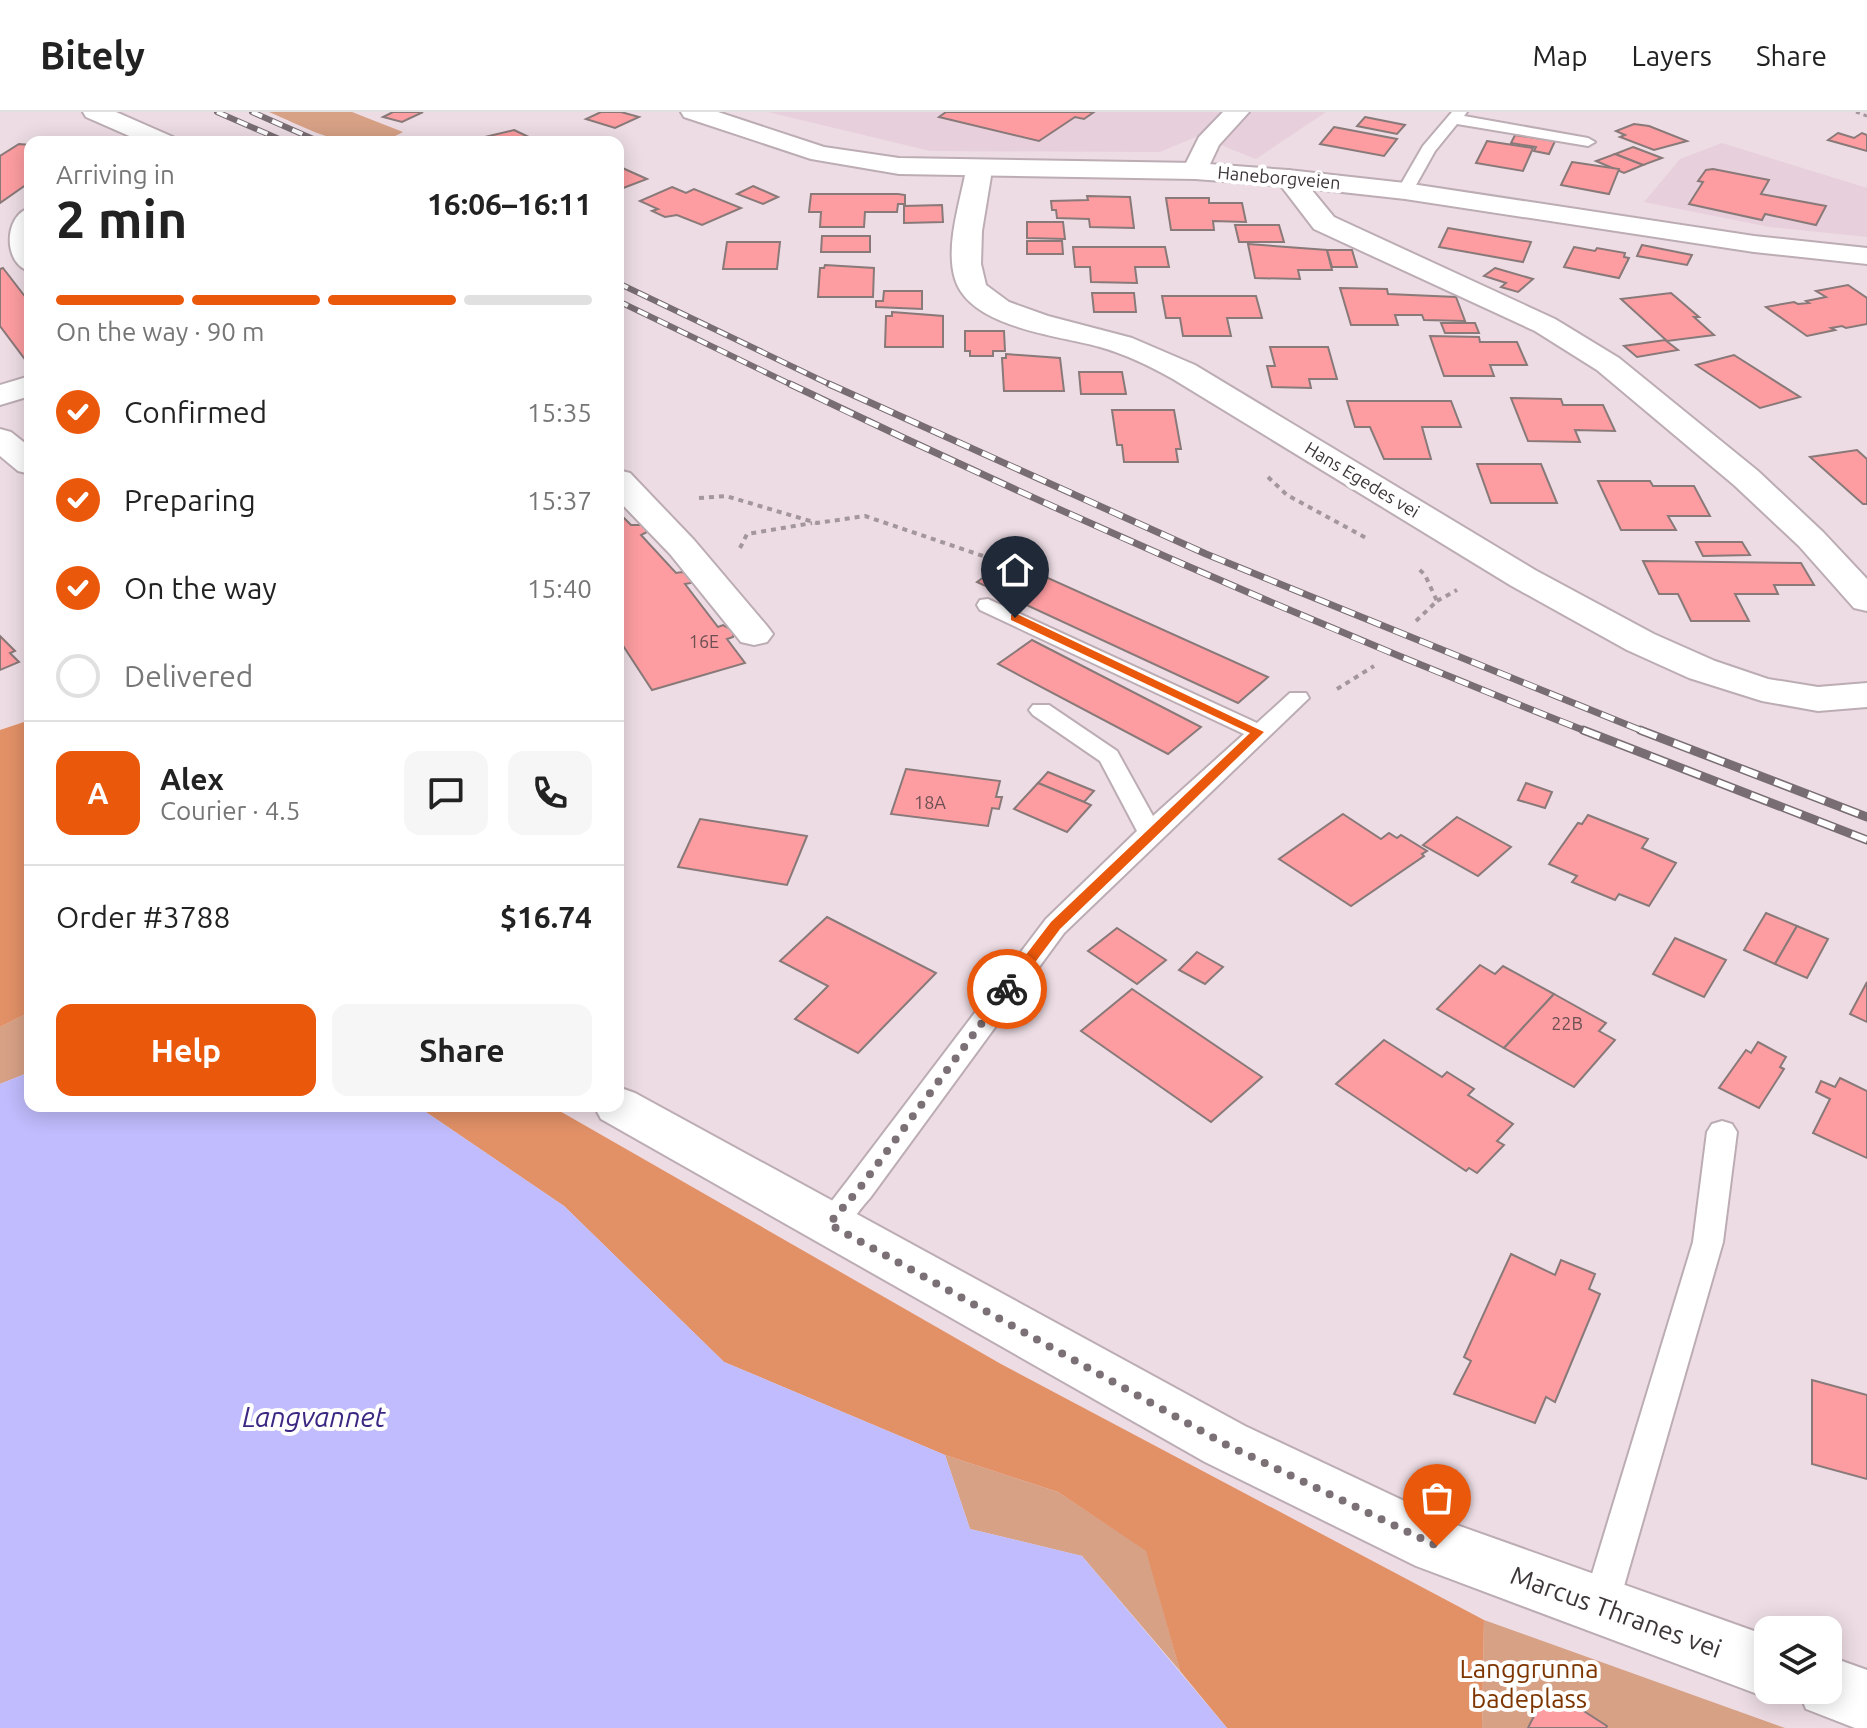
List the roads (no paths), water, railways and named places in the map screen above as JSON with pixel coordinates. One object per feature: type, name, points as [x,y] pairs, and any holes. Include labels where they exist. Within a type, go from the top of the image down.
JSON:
[{"type":"street","points":[[95,112],[146,136]]},
{"type":"street","name":"Haneborgveien","points":[[693,112],[820,154],[899,166],[979,170],[1195,171],[1288,178],[1405,191],[1754,244],[1867,256]]},
{"type":"street","points":[[1195,171],[1208,142],[1237,112]]},
{"type":"street","name":"Hans Egedes vei","points":[[979,170],[966,269],[972,287],[981,296],[1014,315],[1111,341],[1161,360],[1428,519],[1489,560],[1647,645],[1769,691],[1817,700],[1867,695]]},
{"type":"street","points":[[1288,178],[1324,223],[1545,325],[1608,364],[1746,478],[1811,539],[1867,600]]},
{"type":"street","points":[[0,396],[24,387]]},
{"type":"street","points":[[0,439],[24,459]]},
{"type":"street","points":[[629,491],[754,634]]},
{"type":"street","name":"Marcus Thranes vei","points":[[624,1109],[1225,1444],[1437,1546],[1754,1662]]},
{"type":"street","points":[[1842,1692],[1867,1701]]},
{"type":"lane","points":[[1405,191],[1428,149],[1457,116],[1588,142]]},
{"type":"lane","points":[[988,605],[1258,732]]},
{"type":"lane","points":[[829,1224],[859,1189],[1055,926],[1150,833],[1298,698]]},
{"type":"lane","points":[[1041,710],[1109,756],[1150,833]]},
{"type":"lane","points":[[1600,1607],[1708,1242],[1722,1132]]},
{"type":"water","name":"Langvannet","points":[[24,1074],[24,1112],[426,1112],[564,1206],[724,1362],[945,1455],[970,1529],[1082,1556],[1227,1728],[0,1728],[0,1084]]},
{"type":"railway","points":[[217,112],[272,136]]},
{"type":"railway","points":[[252,112],[306,136]]},
{"type":"railway","points":[[624,286],[833,386]]},
{"type":"railway","points":[[624,304],[794,386]]},
{"type":"railway","points":[[790,384],[1186,566],[1583,730]]},
{"type":"railway","points":[[829,384],[1206,554],[1641,730]]},
{"type":"railway","points":[[1583,730],[1867,840]]},
{"type":"railway","points":[[1583,730],[1588,732]]},
{"type":"railway","points":[[1641,730],[1867,817]]},
{"type":"railway","points":[[1641,730],[1645,732]]},
{"type":"park label","name":"Langgrunna badeplass","points":[[1529,1684]]}]
